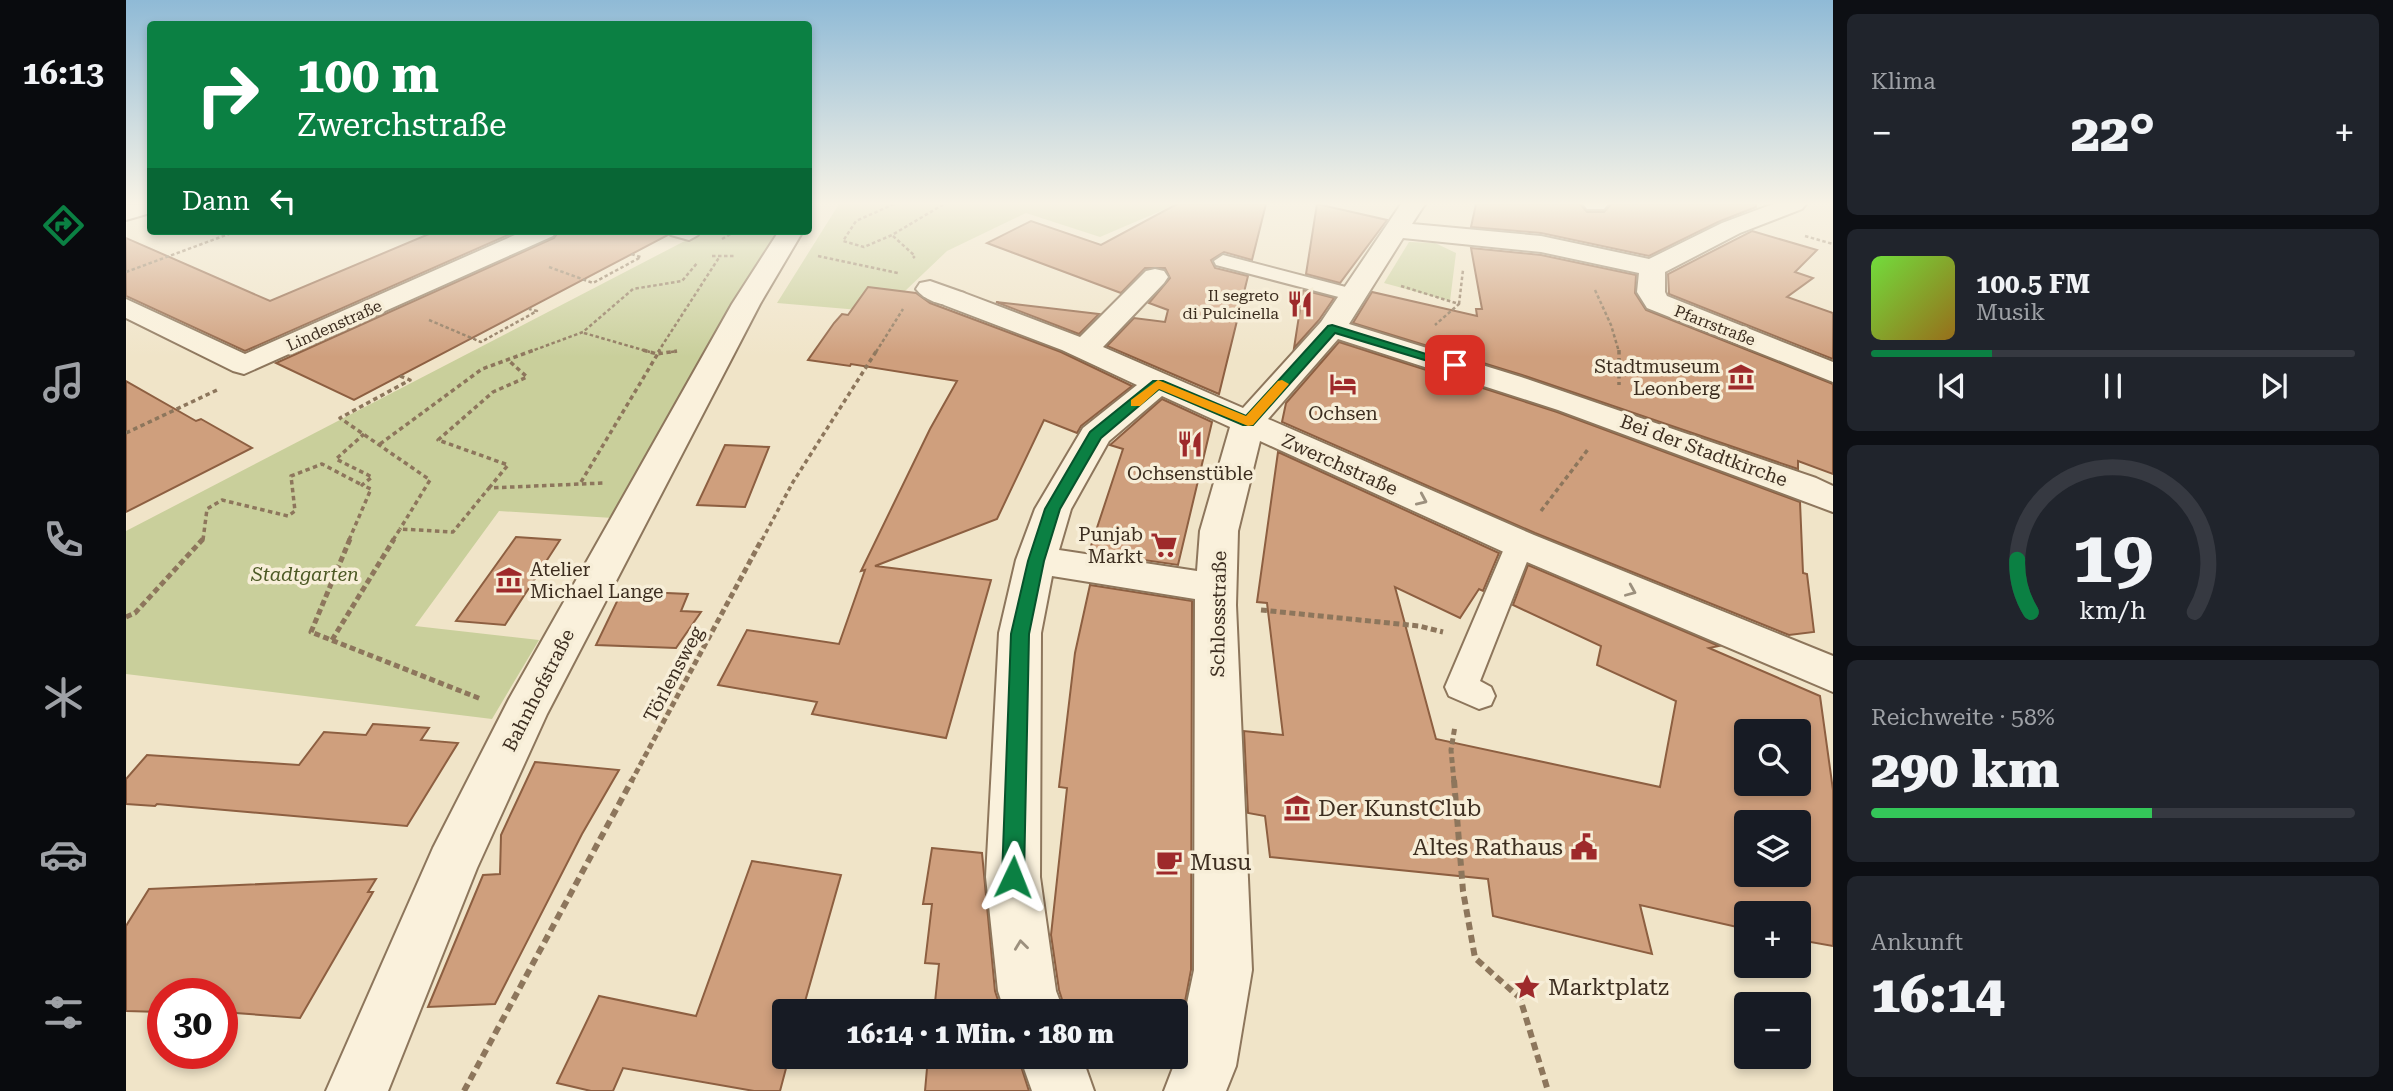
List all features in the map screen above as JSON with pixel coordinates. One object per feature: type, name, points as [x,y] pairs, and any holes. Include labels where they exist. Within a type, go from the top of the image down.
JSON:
[{"type":"street","name":"Lindenstraße","points":[[126,307],[244,365],[493,255]]},
{"type":"street","name":"Bahnhofstraße","points":[[357,1091],[452,865],[525,712],[746,304],[776,255]]},
{"type":"street","name":"Schlossstraße","points":[[1195,1091],[1205,1066],[1223,970],[1215,596],[1219,531],[1248,422],[1332,328],[1380,255]]},
{"type":"street","points":[[1591,255],[1652,268],[1678,255]]},
{"type":"street","name":"Pfarrstraße","points":[[1652,268],[1651,292],[1657,302],[1833,373]]},
{"type":"street","points":[[1084,349],[1156,277]]},
{"type":"street","name":"Zwerchstraße","points":[[942,294],[1084,349],[1520,544],[1833,676]]},
{"type":"street","name":"Bei der Stadtkirche","points":[[1332,328],[1611,416],[1803,486],[1833,500]]},
{"type":"street","points":[[1030,999],[1013,877],[1020,634],[1036,561],[1053,509],[1095,435],[1158,384]]},
{"type":"street","points":[[1036,561],[1215,596]]},
{"type":"street","points":[[1055,1069],[1063,1091]]},
{"type":"lane","points":[[1223,261],[1354,295]]},
{"type":"lane","points":[[1470,692],[1478,640],[1520,544]]},
{"type":"path","points":[[126,272],[172,255]]},
{"type":"path","points":[[513,255],[593,283],[641,257],[634,255]]},
{"type":"path","points":[[380,444],[482,369],[583,332],[633,289],[682,281],[706,255]]},
{"type":"path","points":[[812,255],[896,271]]},
{"type":"path","points":[[908,262],[914,255]]},
{"type":"path","points":[[581,482],[657,354],[720,256]]},
{"type":"path","points":[[1405,286],[1459,304],[1430,329],[1430,357]]},
{"type":"path","points":[[1520,544],[1611,416],[1623,366],[1613,329],[1594,288]]},
{"type":"path","name":"Törlensweg","points":[[464,1091],[793,482],[898,312],[942,294]]},
{"type":"path","points":[[386,302],[481,342],[537,312],[529,309]]},
{"type":"path","points":[[583,332],[657,354],[727,343]]},
{"type":"path","points":[[400,529],[453,532],[508,465],[438,440],[493,392],[527,377],[507,359]]},
{"type":"path","points":[[332,640],[429,480],[340,418],[410,380],[400,376]]},
{"type":"path","points":[[126,433],[219,389]]},
{"type":"path","points":[[362,485],[372,477],[336,459],[364,434]]},
{"type":"path","points":[[126,617],[135,613],[203,540],[207,509],[222,499],[288,516],[295,511],[291,476],[322,464],[371,489],[311,632],[473,697],[525,712]]},
{"type":"path","points":[[489,488],[581,482],[647,485]]},
{"type":"path","points":[[1215,596],[1419,626],[1478,640]]},
{"type":"path","points":[[1470,692],[1451,750],[1463,891],[1475,958],[1520,998],[1548,1091]]},
{"type":"green space","name":"Stadtgarten","points":[[658,255],[778,255],[629,519],[499,511],[415,626],[539,640],[492,719],[126,674],[126,531]]},
{"type":"green space","points":[[807,255],[943,255],[883,312],[777,303]]},
{"type":"green space","points":[[1401,255],[1456,255],[1450,301],[1384,283]]},
{"type":"building","points":[[126,255],[165,255],[270,301],[379,255],[463,255],[245,351],[126,296]]},
{"type":"building","points":[[516,255],[630,255],[354,400],[276,363]]},
{"type":"building","points":[[1019,255],[1219,255],[1211,260],[1215,268],[1248,276],[1219,394],[1107,346],[1134,318],[1165,322],[1168,310],[1149,303],[1170,278],[1165,268],[1145,268],[1121,293]]},
{"type":"building","points":[[1234,255],[1253,255],[1252,260]]},
{"type":"building","points":[[1309,255],[1361,255],[1340,283],[1306,274]]},
{"type":"building","points":[[1472,255],[1541,255],[1636,275],[1635,293],[1646,310],[1833,384],[1833,474],[1798,461],[1798,469],[1522,375],[1353,323],[1372,292],[1477,316],[1476,309],[1482,309]]},
{"type":"building","points":[[1705,255],[1812,255],[1795,272],[1813,278],[1787,297],[1833,313],[1833,359],[1669,294],[1668,274]]},
{"type":"building","points":[[868,287],[916,293],[930,303],[1061,352],[1132,386],[1081,426],[1077,433],[1044,420],[997,519],[875,566],[991,580],[946,738],[812,714],[817,702],[718,685],[747,630],[839,644],[865,570],[861,571],[930,429],[957,381],[808,360],[834,323],[842,314],[848,315]]},
{"type":"building","points":[[1303,290],[1334,298],[1294,348]]},
{"type":"building","points":[[996,302],[1099,314],[1079,334]]},
{"type":"building","points":[[1339,342],[1557,412],[1800,502],[1803,573],[1807,574],[1814,632],[1789,635],[1535,533],[1282,422],[1286,403]]},
{"type":"building","points":[[126,381],[196,421],[201,419],[252,448],[126,512]]},
{"type":"building","points":[[1162,399],[1212,422],[1178,565],[1089,552],[1123,449],[1110,445]]},
{"type":"building","points":[[725,445],[769,447],[745,507],[697,505]]},
{"type":"building","points":[[1278,452],[1499,553],[1483,591],[1479,589],[1460,618],[1395,587],[1436,739],[1660,787],[1676,701],[1597,665],[1601,646],[1513,605],[1528,565],[1719,646],[1709,648],[1820,696],[1833,790],[1833,946],[1811,942],[1811,901],[1734,901],[1734,926],[1640,905],[1652,954],[1493,916],[1488,879],[1270,857],[1265,816],[1248,813],[1244,731],[1283,735],[1267,603],[1257,602]]},
{"type":"building","name":"Atelier Michael Lange","points":[[516,537],[560,540],[505,625],[456,621]]},
{"type":"building","points":[[1090,585],[1192,601],[1191,970],[1185,999],[1062,999],[1051,935],[1067,788],[1059,787],[1075,653]]},
{"type":"building","points":[[622,591],[688,594],[681,611],[701,612],[676,648],[596,645]]},
{"type":"building","points":[[373,724],[429,728],[421,740],[458,743],[407,826],[157,804],[126,804],[126,779],[147,755],[299,765],[324,732],[366,735]]},
{"type":"building","points":[[535,762],[619,770],[582,834],[495,1004],[428,1007],[483,875],[500,874],[501,835]]},
{"type":"building","points":[[932,848],[982,853],[998,999],[935,999],[939,964],[925,963],[932,904],[923,904]]},
{"type":"building","points":[[752,861],[841,875],[806,999],[772,999],[772,1069],[786,1069],[780,1091],[754,1091],[623,1068],[613,1091],[591,1091],[557,1083],[599,996],[696,1016]]},
{"type":"building","points":[[376,879],[368,892],[373,892],[300,1018],[238,1013],[238,978],[147,978],[147,1012],[126,1011],[126,926],[149,889]]},
{"type":"building","points":[[927,1069],[1022,1069],[1029,1091],[925,1091]]},
{"type":"slow traffic","points":[[1135,403],[1158,384],[1248,422],[1282,384]]},
{"type":"place","name":"Il segreto di Pulcinella","points":[[1300,304]]},
{"type":"place","name":"Stadtmuseum Leonberg","points":[[1741,377]]},
{"type":"place","name":"Ochsen","points":[[1343,384]]},
{"type":"place","name":"Ochsenstüble","points":[[1190,444]]},
{"type":"place","name":"Punjab Markt","points":[[1164,545]]},
{"type":"place","name":"Atelier Michael Lange","points":[[509,580]]},
{"type":"place","name":"Der KunstClub","points":[[1297,808]]},
{"type":"place","name":"Altes Rathaus","points":[[1584,847]]},
{"type":"place","name":"Musu","points":[[1169,862]]},
{"type":"place","name":"Marktplatz","points":[[1527,987]]},
{"type":"route","points":[[1013,877],[1020,634],[1036,561],[1053,509],[1095,435],[1158,384],[1248,422],[1332,328],[1455,365]]}]
